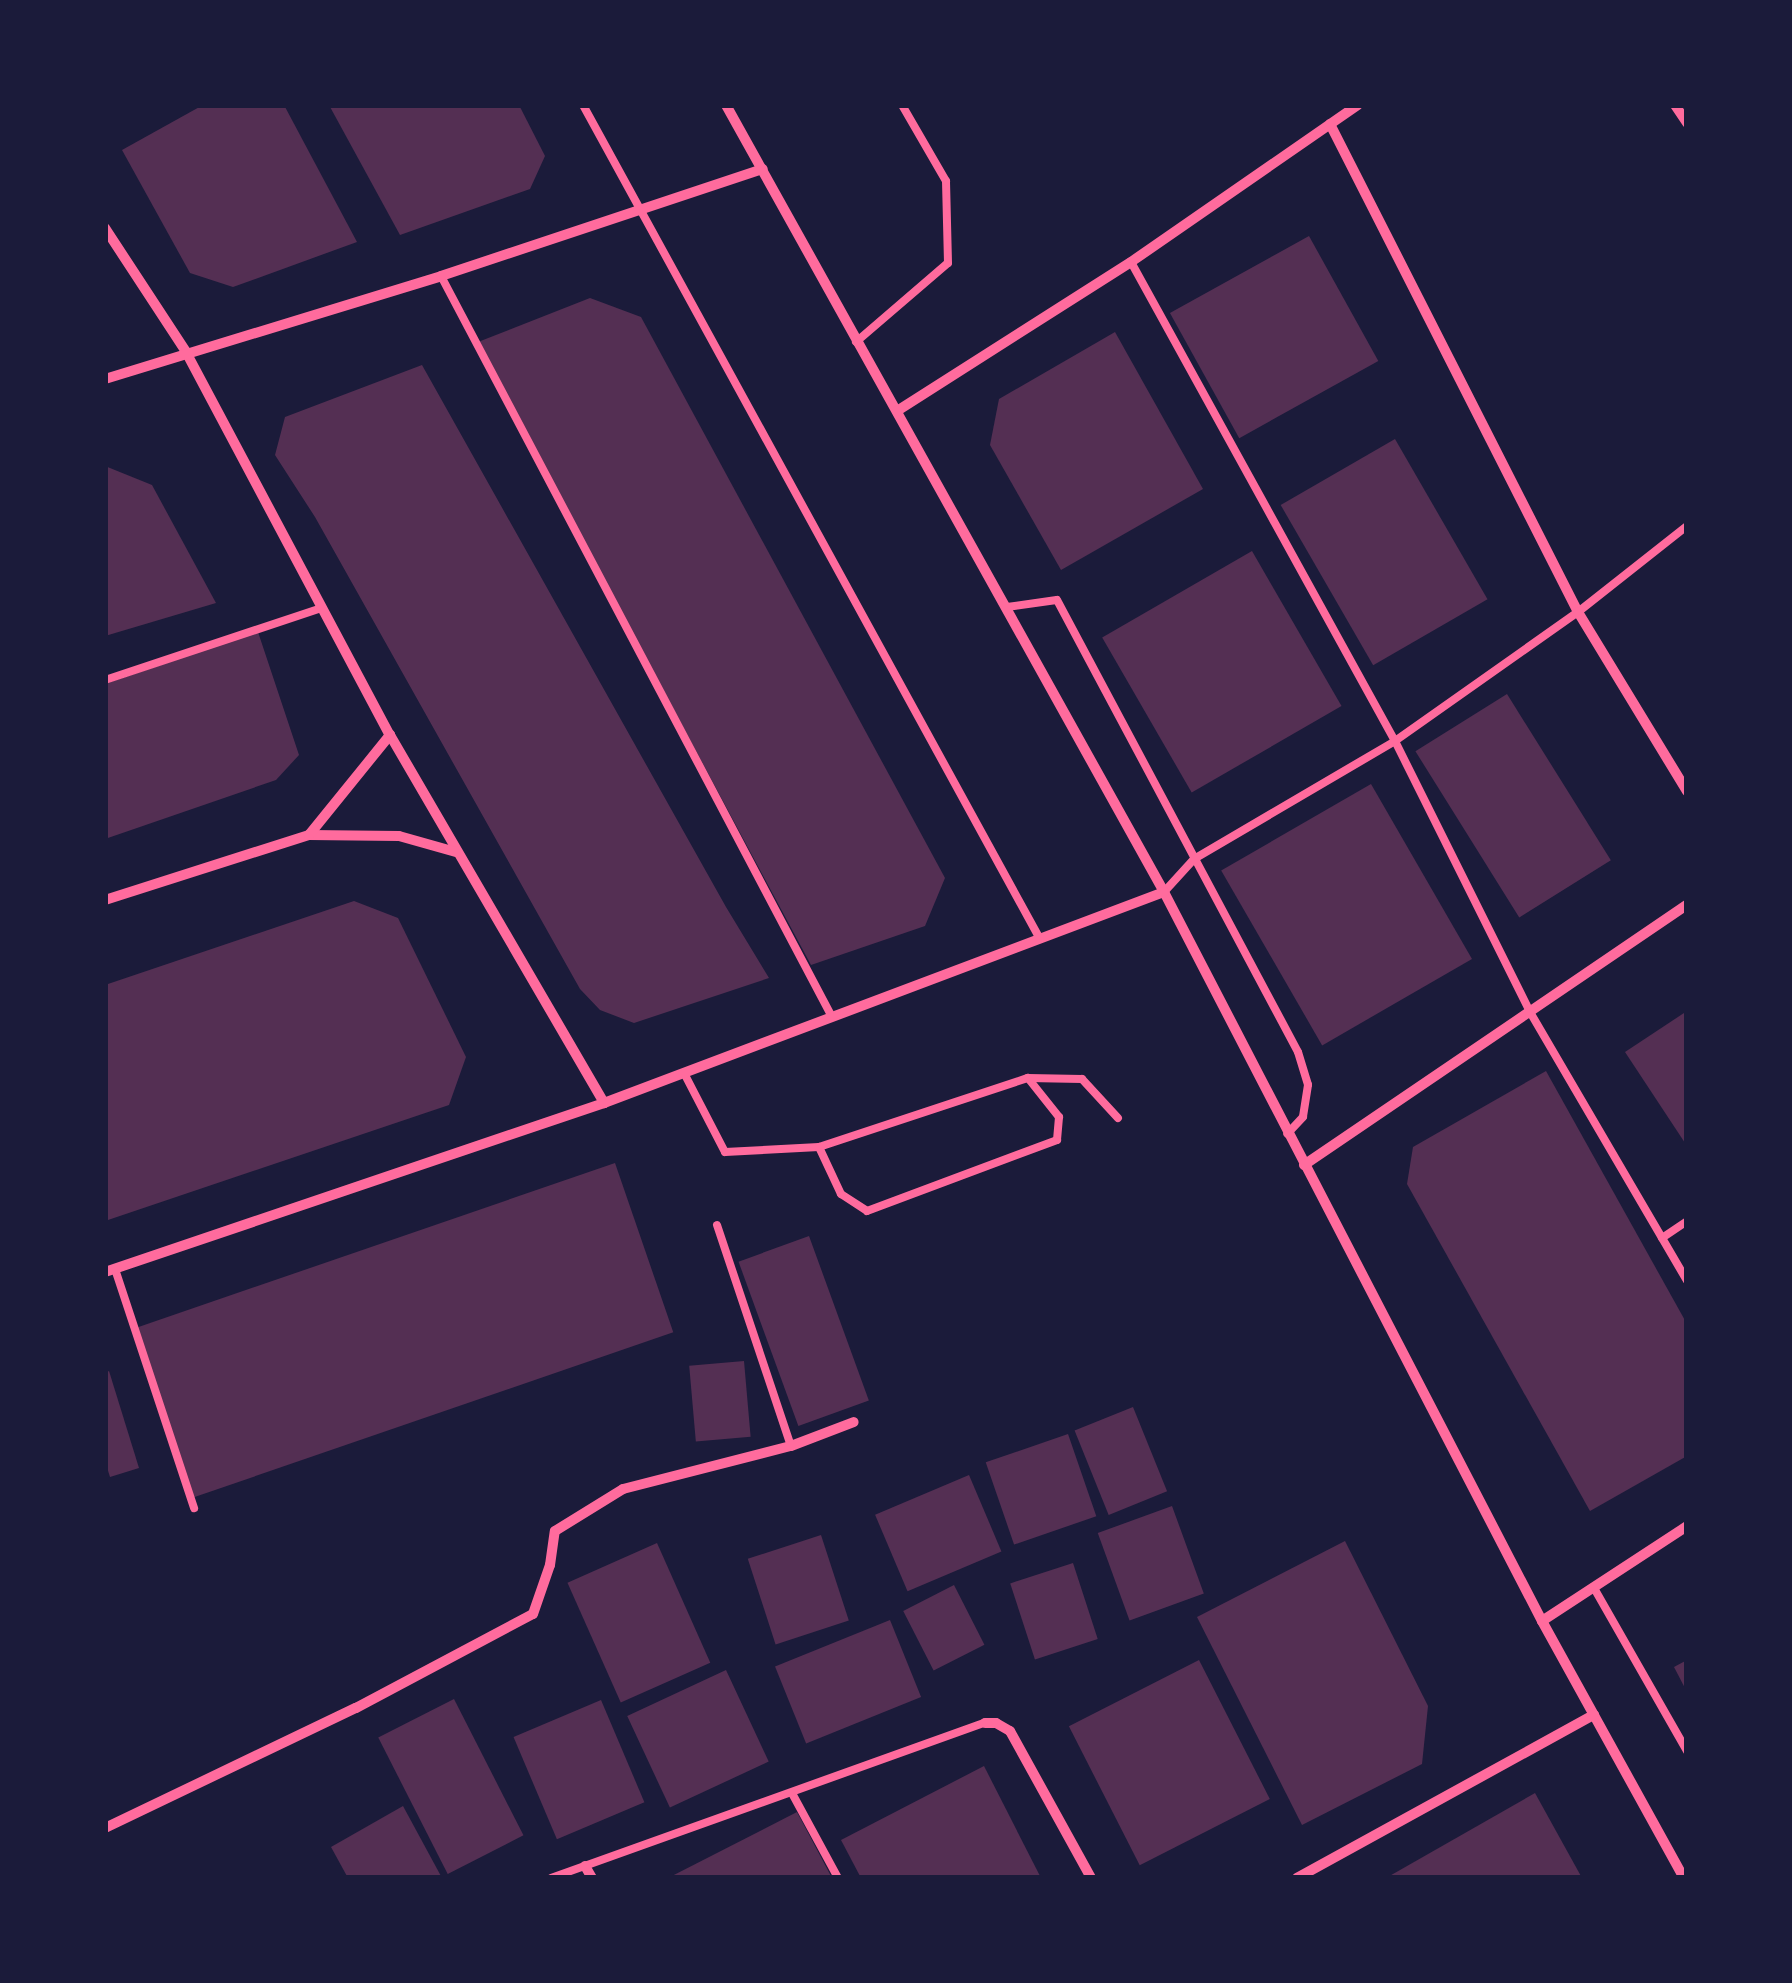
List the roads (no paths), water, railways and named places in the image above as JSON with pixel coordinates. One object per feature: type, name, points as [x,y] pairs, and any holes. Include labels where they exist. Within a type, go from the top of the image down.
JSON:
[{"type":"street","points":[[726,105],[1164,892],[1542,1621],[1684,1878]]},
{"type":"street","points":[[898,411],[1131,262],[1358,105]]},
{"type":"street","points":[[1675,105],[1687,123]]},
{"type":"street","points":[[1330,124],[1578,612],[1687,792]]},
{"type":"street","points":[[105,379],[440,276],[763,169]]},
{"type":"street","points":[[105,228],[186,352],[390,735],[604,1103]]},
{"type":"street","points":[[308,835],[390,735]]},
{"type":"street","points":[[105,900],[308,835],[399,836],[456,852]]},
{"type":"street","points":[[110,1271],[604,1103],[1164,892]]},
{"type":"street","points":[[1304,1165],[1687,904]]},
{"type":"street","points":[[105,1828],[356,1708],[533,1614],[550,1566],[556,1530],[623,1489],[791,1446],[854,1422]]},
{"type":"street","points":[[1542,1621],[1687,1526]]},
{"type":"street","points":[[1297,1878],[1594,1715]]},
{"type":"street","points":[[985,1724],[996,1723],[1010,1732],[1091,1878]]},
{"type":"street","points":[[586,1866],[592,1878]]},
{"type":"lane","points":[[583,105],[1040,939]]},
{"type":"lane","points":[[856,342],[948,263],[946,182],[902,105]]},
{"type":"lane","points":[[1131,262],[1395,741],[1530,1012],[1687,1281]]},
{"type":"lane","points":[[440,276],[832,1016]]},
{"type":"lane","points":[[1164,892],[1194,859],[1395,741],[1578,612],[1687,526]]},
{"type":"lane","points":[[1007,606],[1058,600],[1298,1052],[1308,1085],[1303,1116],[1287,1134]]},
{"type":"lane","points":[[105,680],[322,608]]},
{"type":"lane","points":[[684,1072],[724,1152],[819,1147],[1028,1078],[1082,1079],[1118,1118]]},
{"type":"lane","points":[[819,1147],[840,1194],[867,1212],[1057,1140],[1060,1117],[1028,1078]]},
{"type":"lane","points":[[1662,1238],[1687,1220]]},
{"type":"lane","points":[[717,1225],[791,1446]]},
{"type":"lane","points":[[110,1271],[194,1508]]},
{"type":"lane","points":[[1594,1588],[1687,1751]]},
{"type":"lane","points":[[551,1878],[985,1724]]},
{"type":"lane","points":[[793,1795],[838,1878]]}]
